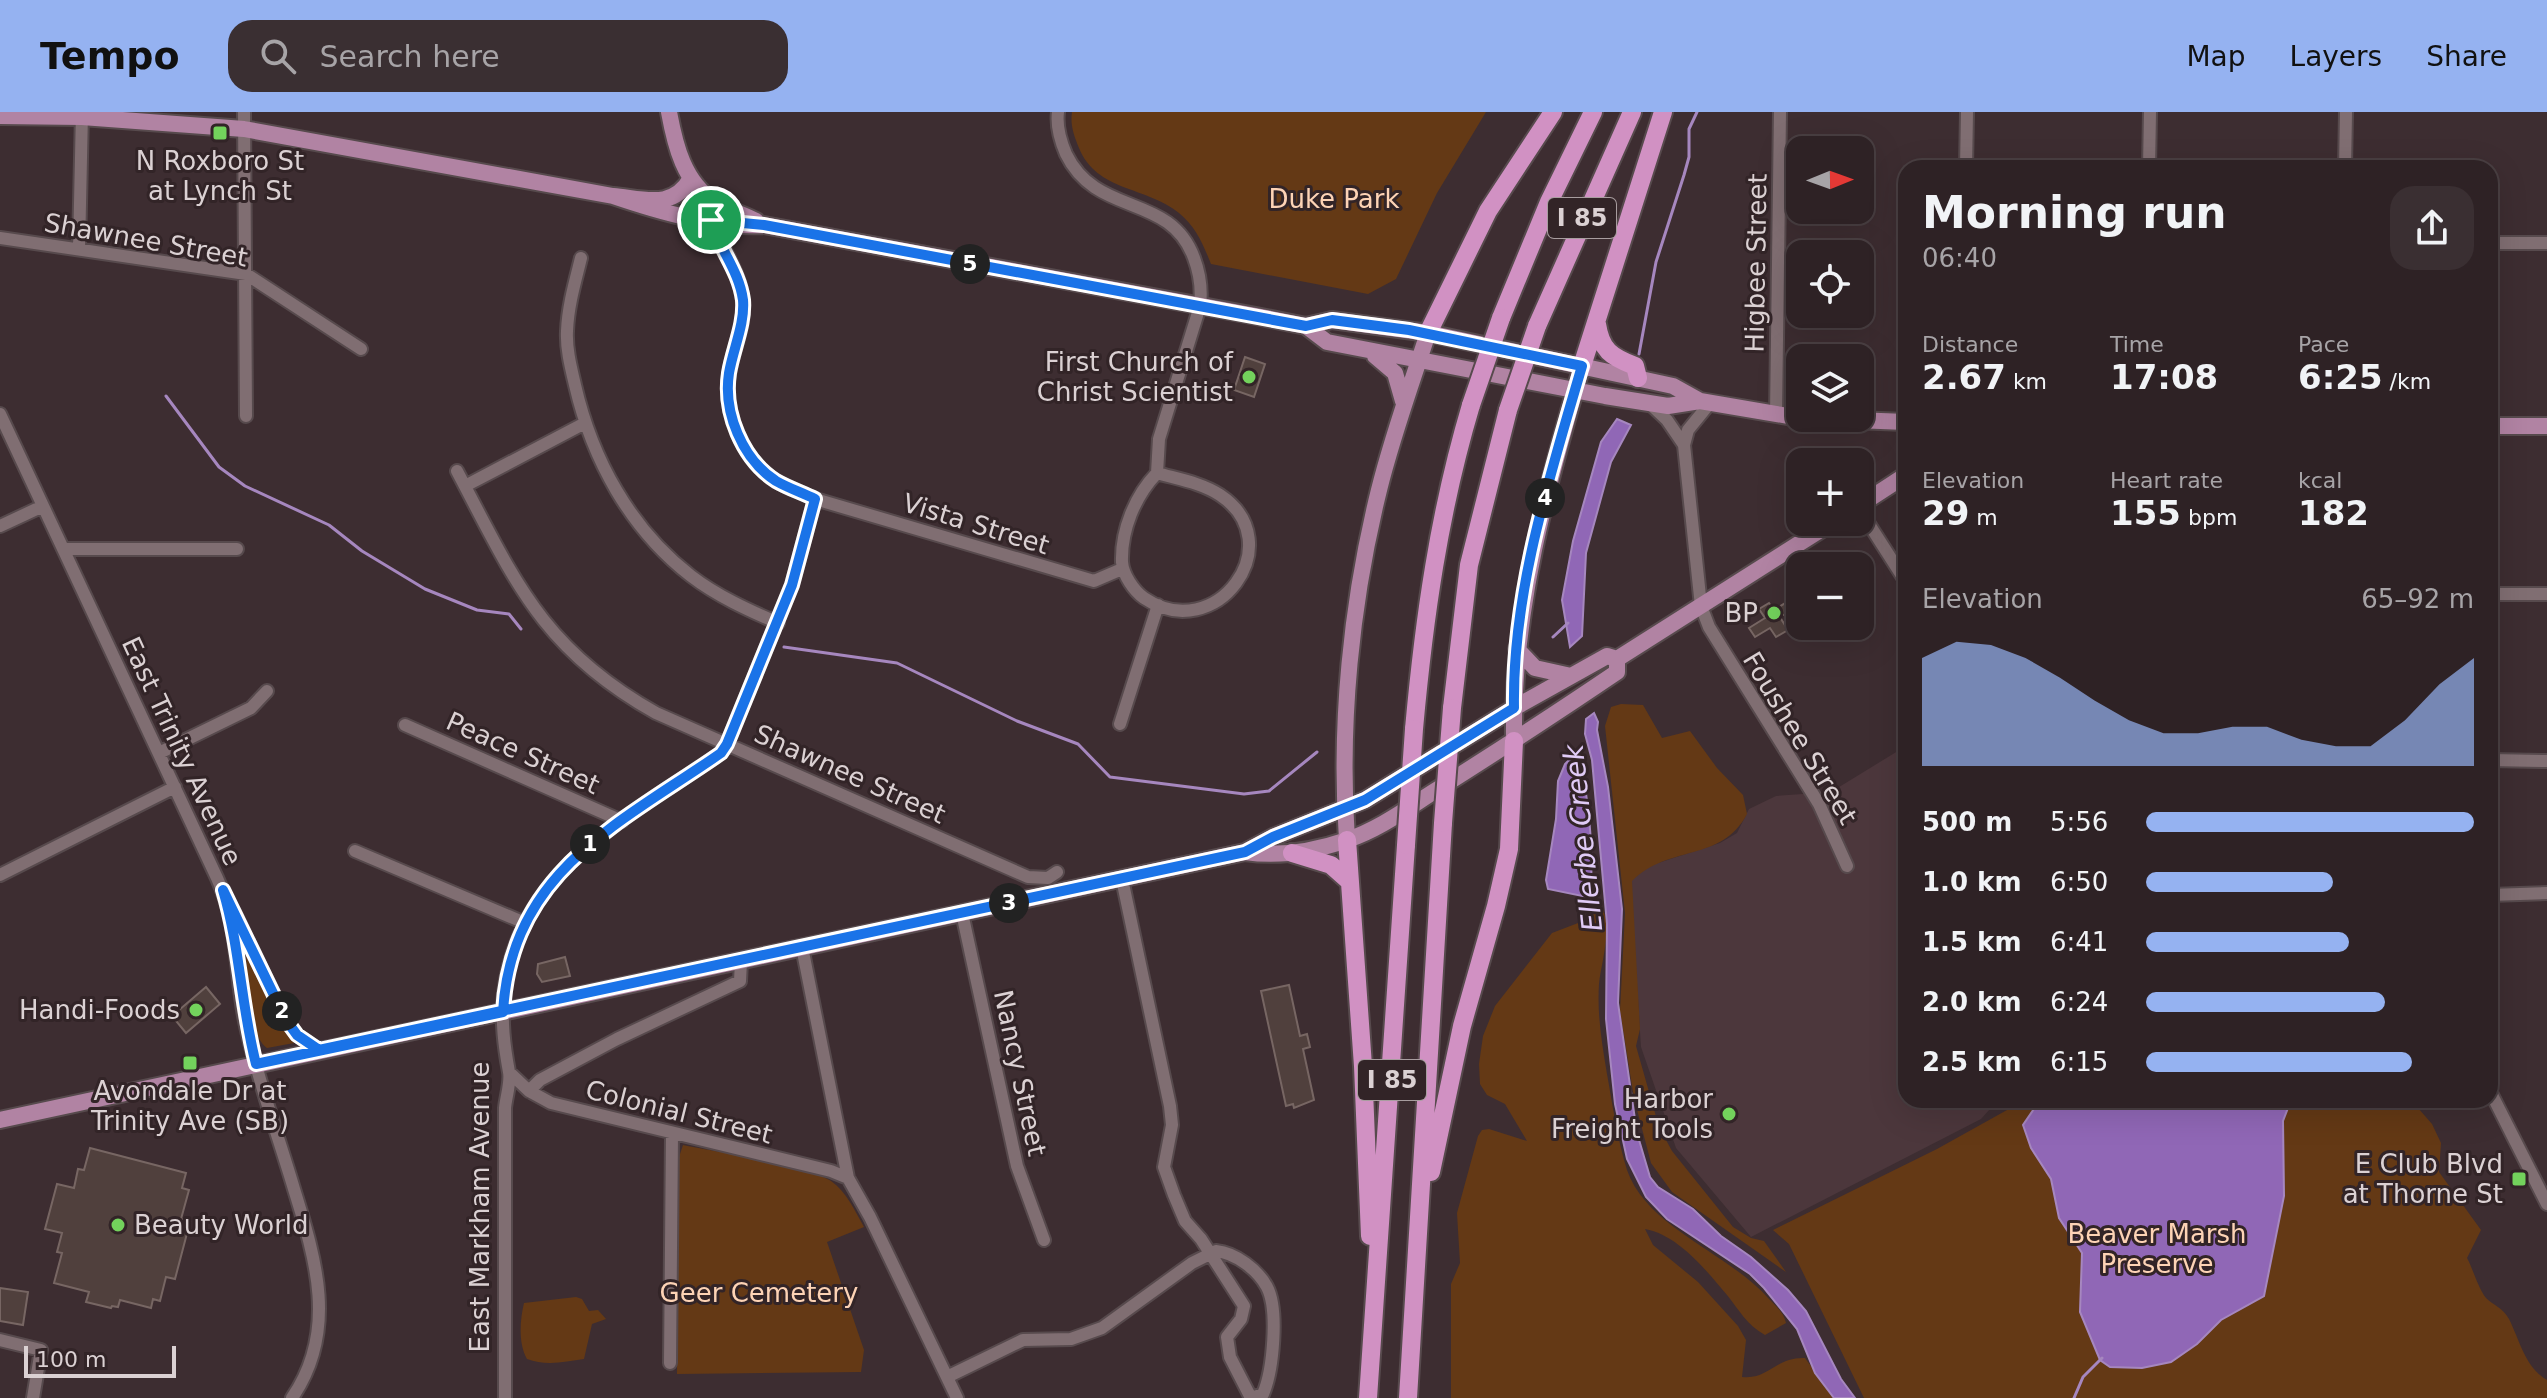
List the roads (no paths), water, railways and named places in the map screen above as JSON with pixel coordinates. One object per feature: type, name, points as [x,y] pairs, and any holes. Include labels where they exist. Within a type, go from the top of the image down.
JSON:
[{"type":"highway","points":[[1428,333],[1474,236],[1510,174],[1553,112]]},
{"type":"highway","name":"I 85","points":[[1368,1398],[1414,729],[1431,575],[1444,504],[1471,405],[1501,318],[1549,202],[1593,112]]},
{"type":"highway","name":"I 85","points":[[1408,1398],[1443,823],[1452,708],[1469,565],[1508,410],[1537,326],[1632,112]]},
{"type":"highway","points":[[1582,366],[1663,112]]},
{"type":"highway","points":[[1597,324],[1603,348],[1635,366],[1638,378]]},
{"type":"highway","points":[[1417,1247],[1448,1085],[1509,849],[1514,741]]},
{"type":"highway","points":[[1347,840],[1363,1066],[1374,1315]]},
{"type":"highway","points":[[1292,853],[1331,865],[1349,881]]},
{"type":"main road","points":[[660,112],[669,154],[688,183],[710,199],[764,225]]},
{"type":"main road","points":[[669,112],[679,156],[698,209],[711,220]]},
{"type":"main road","points":[[0,116],[82,114],[244,120],[613,196],[645,207],[711,220],[764,225],[1306,326],[1332,320],[1428,333],[1673,386],[1705,402],[1786,416]]},
{"type":"main road","points":[[613,196],[669,199],[688,183]]},
{"type":"main road","points":[[1306,326],[1327,342],[1575,391],[1668,406],[1705,402]]},
{"type":"main road","points":[[1347,840],[1345,809],[1355,611],[1380,486],[1428,333]]},
{"type":"main road","points":[[1367,351],[1395,373],[1402,390],[1403,409]]},
{"type":"main road","points":[[1514,741],[1517,649],[1535,536],[1582,366]]},
{"type":"main road","points":[[1874,421],[1898,422]]},
{"type":"main road","points":[[2498,426],[2547,426]]},
{"type":"main road","points":[[1874,498],[1898,481]]},
{"type":"main road","points":[[0,1120],[1245,852],[1273,837],[1365,800],[1571,676],[1607,656],[1617,659],[1811,536]]},
{"type":"main road","points":[[1517,649],[1535,668],[1571,676]]},
{"type":"main road","points":[[1245,852],[1274,856],[1292,853],[1347,840],[1377,826],[1514,741],[1617,672],[1617,659]]},
{"type":"street","points":[[1058,112],[1061,143],[1087,183],[1107,196],[1159,215],[1173,225],[1183,237],[1199,272],[1202,292],[1200,306],[1159,439],[1157,473],[1140,490],[1122,550],[1122,569],[1136,592],[1158,605],[1175,610],[1198,609],[1227,594],[1246,567],[1248,544],[1240,516],[1220,495],[1157,473]]},
{"type":"street","name":"Higbee Street","points":[[1776,415],[1780,112]]},
{"type":"street","points":[[1966,160],[1967,112]]},
{"type":"street","points":[[2149,160],[2150,112]]},
{"type":"street","points":[[2345,160],[2346,112]]},
{"type":"street","points":[[79,249],[82,114]]},
{"type":"street","points":[[244,120],[246,416]]},
{"type":"street","points":[[710,199],[711,220],[740,280],[743,303],[729,375],[727,397],[731,416],[753,460],[776,481],[815,499]]},
{"type":"street","name":"Shawnee Street","points":[[0,238],[246,274],[361,349]]},
{"type":"street","points":[[2498,243],[2547,243]]},
{"type":"street","points":[[581,258],[569,310],[567,344],[585,423],[605,472],[647,533],[693,577],[742,607],[778,623]]},
{"type":"street","points":[[1684,445],[1688,430],[1705,402]]},
{"type":"street","points":[[1649,403],[1667,420],[1684,445]]},
{"type":"street","name":"East Trinity Avenue","points":[[0,414],[223,890],[233,929],[245,1024],[303,1217],[320,1285],[316,1349],[304,1379],[292,1398]]},
{"type":"street","points":[[465,486],[585,423]]},
{"type":"street","name":"Foushee Street","points":[[1684,445],[1701,606],[1709,627],[1819,804],[1847,866]]},
{"type":"street","name":"Shawnee Street","points":[[457,471],[518,586],[561,642],[603,680],[639,703],[727,744],[1028,877],[1048,878],[1057,872]]},
{"type":"street","name":"Vista Street","points":[[815,499],[1094,581],[1122,569]]},
{"type":"street","name":"East Markham Avenue","points":[[505,1398],[505,1108],[509,1072],[504,1062],[503,1012],[510,965],[525,923],[546,886],[567,863],[721,753],[727,744],[778,623],[815,499]]},
{"type":"street","points":[[0,526],[43,506]]},
{"type":"street","points":[[1874,531],[1898,569]]},
{"type":"street","points":[[64,549],[237,549]]},
{"type":"street","points":[[2498,594],[2547,594]]},
{"type":"street","points":[[1120,724],[1158,605]]},
{"type":"street","points":[[159,753],[251,708],[267,691]]},
{"type":"street","name":"Peace Street","points":[[405,725],[622,821]]},
{"type":"street","points":[[2498,760],[2547,761]]},
{"type":"street","points":[[0,875],[175,787]]},
{"type":"street","points":[[355,851],[525,923]]},
{"type":"street","points":[[947,1377],[1023,1340],[1071,1339],[1102,1328],[1192,1263],[1210,1253],[1222,1252],[1244,1262],[1268,1289],[1272,1313],[1270,1378],[1263,1394],[1252,1398],[1230,1357],[1227,1337],[1241,1319],[1244,1306],[1210,1253],[1185,1221],[1164,1167],[1172,1125],[1170,1106],[1122,879]]},
{"type":"street","points":[[223,890],[286,1020],[297,1035],[319,1050]]},
{"type":"street","points":[[2498,895],[2547,893]]},
{"type":"street","name":"Nancy Street","points":[[962,913],[1017,1166],[1044,1240]]},
{"type":"street","points":[[802,947],[848,1178],[957,1398]]},
{"type":"street","points":[[529,1091],[540,1080],[617,1039],[740,981],[741,961]]},
{"type":"street","name":"Colonial Street","points":[[509,1072],[529,1091],[551,1103],[848,1178]]},
{"type":"street","points":[[2498,1107],[2547,1204]]},
{"type":"street","points":[[670,1363],[672,1134]]},
{"type":"street","points":[[0,1340],[41,1350],[33,1398]]},
{"type":"water","points":[[1617,419],[1631,425],[1611,462],[1586,553],[1582,636],[1570,647],[1562,600],[1573,541],[1601,442]]},
{"type":"water","points":[[1594,713],[1608,787],[1622,909],[1618,1003],[1637,1133],[1650,1177],[1658,1187],[1693,1209],[1788,1290],[1806,1311],[1841,1379],[1855,1398],[1834,1398],[1815,1373],[1797,1329],[1764,1288],[1750,1274],[1667,1219],[1646,1197],[1627,1159],[1615,1104],[1606,1019],[1607,924],[1592,760],[1585,734],[1586,719]]},
{"type":"water","points":[[1575,754],[1583,779],[1590,824],[1591,870],[1587,897],[1548,889],[1546,880],[1556,819],[1558,781],[1565,764]]},
{"type":"water","points":[[2035,1108],[2288,1108],[2283,1121],[2284,1196],[2264,1296],[2221,1320],[2197,1344],[2171,1362],[2142,1368],[2110,1367],[2100,1360],[2080,1312],[2082,1253],[2059,1218],[2051,1179],[2031,1148],[2023,1125]]},
{"type":"waterway","name":"Ellerbe Creek","points":[[1639,354],[1656,262],[1689,157],[1689,129],[1697,112]]},
{"type":"waterway","points":[[166,396],[219,467],[245,486],[329,525],[362,551],[425,589],[477,610],[509,614],[521,629]]},
{"type":"waterway","points":[[1553,637],[1568,623]]},
{"type":"waterway","points":[[784,647],[897,663],[1017,721],[1078,744],[1110,777],[1244,794],[1269,791],[1317,752]]},
{"type":"waterway","points":[[2074,1398],[2083,1377],[2102,1358]]},
{"type":"place","name":"N Roxboro St at Lynch St","points":[[220,133]]},
{"type":"place","name":"First Church of Christ Scientist","points":[[1249,377]]},
{"type":"place","name":"BP","points":[[1774,613]]},
{"type":"place","name":"Handi-Foods","points":[[196,1010]]},
{"type":"place","name":"Avondale Dr at Trinity Ave (SB)","points":[[190,1063]]},
{"type":"place","name":"Harbor Freight Tools","points":[[1729,1114]]},
{"type":"place","name":"E Club Blvd at Thorne St","points":[[2519,1179]]},
{"type":"place","name":"Beauty World","points":[[118,1225]]},
{"type":"park label","name":"Duke Park","points":[[1334,199]]},
{"type":"park label","name":"Beaver Marsh Preserve","points":[[2157,1249]]},
{"type":"park label","name":"Geer Cemetery","points":[[759,1293]]}]
